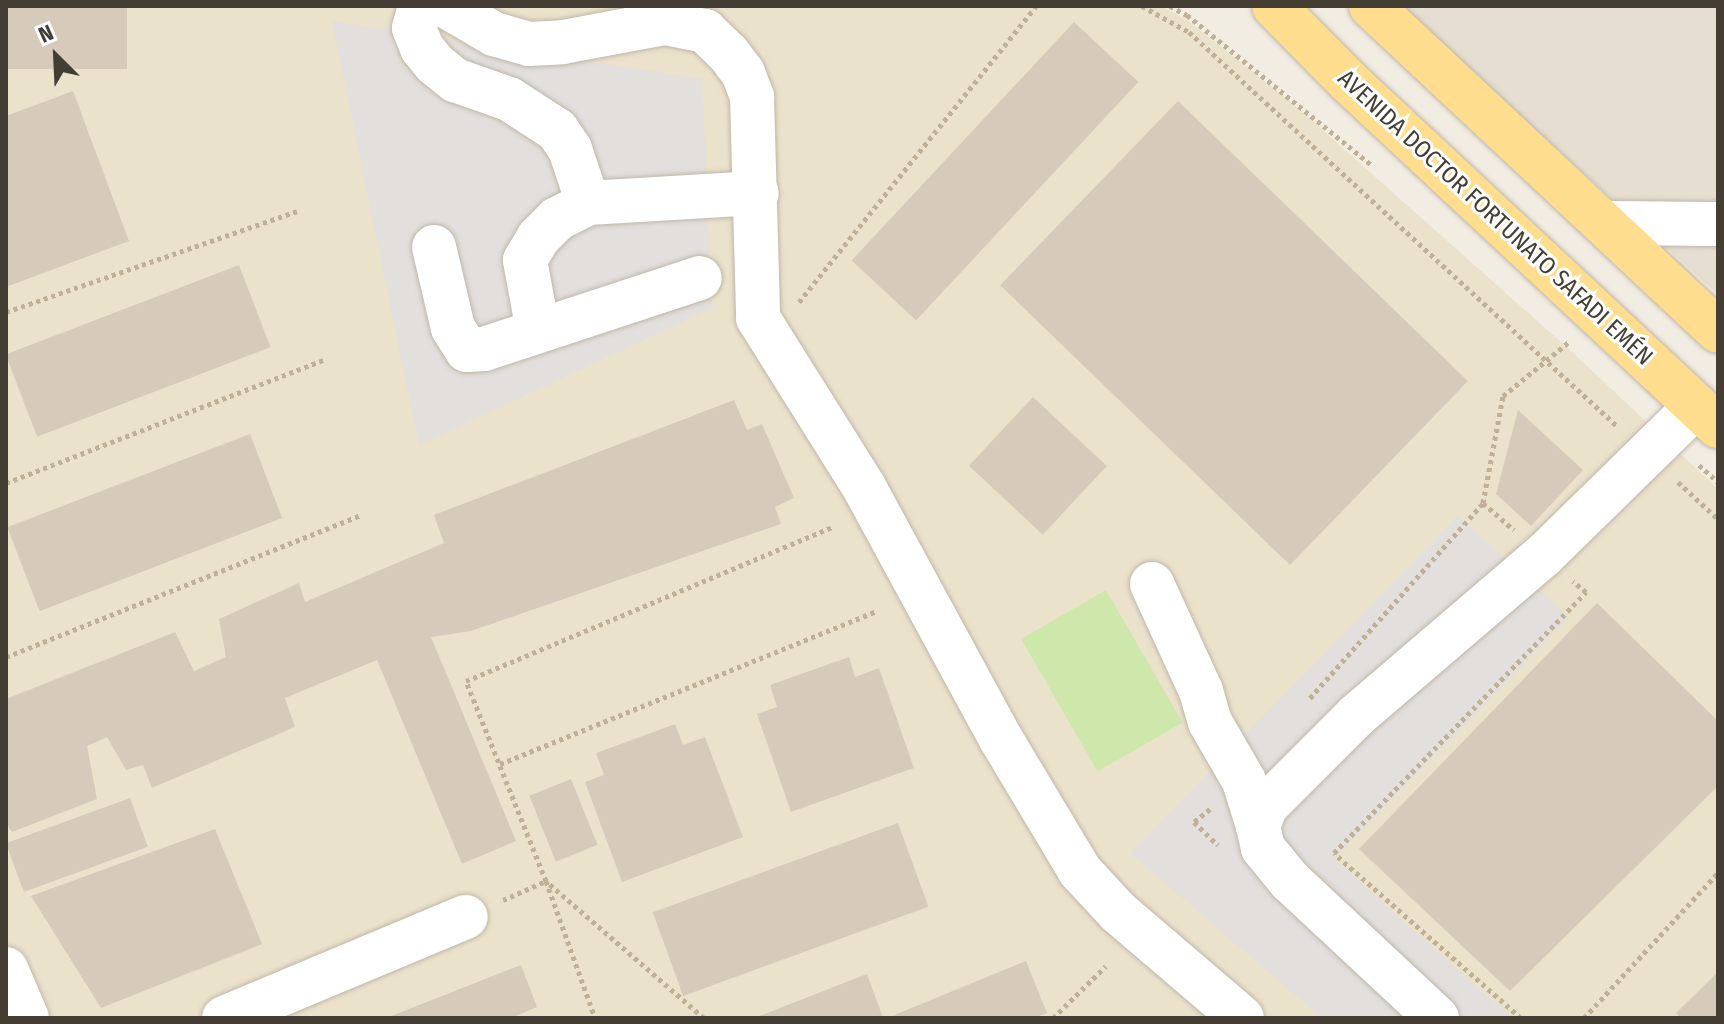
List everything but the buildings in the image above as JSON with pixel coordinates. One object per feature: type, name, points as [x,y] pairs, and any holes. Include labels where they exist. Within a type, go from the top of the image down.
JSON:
[{"type":"main road","name":"AVENIDA DOCTOR FORTUNATO SAFADI EMÉN","points":[[1274,6],[1348,81],[1707,416]]},
{"type":"main road","points":[[1371,6],[1718,331]]},
{"type":"street","points":[[420,6],[414,28],[422,48],[435,64],[455,80],[509,99],[557,130],[570,149],[588,203]]},
{"type":"street","points":[[446,6],[494,34],[529,44],[619,20],[665,23],[705,31],[728,53],[743,73],[752,97],[758,318],[864,487],[1080,871],[1118,912],[1242,1018]]},
{"type":"street","points":[[538,331],[525,260],[538,238],[557,219],[588,203],[757,193]]},
{"type":"street","points":[[1606,223],[1718,224]]},
{"type":"street","points":[[434,247],[453,328],[467,350],[484,349],[700,278]]},
{"type":"street","points":[[1243,840],[1266,806],[1356,716],[1707,416]]},
{"type":"street","points":[[1152,584],[1201,691],[1210,722],[1244,781],[1243,840]]},
{"type":"street","points":[[1243,840],[1263,848],[1290,881],[1437,1018]]},
{"type":"street","points":[[224,1018],[466,917]]},
{"type":"street","points":[[6,969],[27,1018]]},
{"type":"path","points":[[791,312],[1036,6]]},
{"type":"path","points":[[1142,6],[1189,32],[1624,432]]},
{"type":"path","points":[[6,312],[297,211]]},
{"type":"path","points":[[1303,707],[1483,503],[1503,396],[1570,341]]},
{"type":"path","points":[[6,483],[326,359]]},
{"type":"path","points":[[1671,476],[1718,519]]},
{"type":"path","points":[[1483,503],[1586,592],[1334,853],[1521,1018]]},
{"type":"path","points":[[6,657],[361,515]]},
{"type":"path","points":[[595,1018],[546,881],[466,681],[833,527]]},
{"type":"path","points":[[500,764],[877,611]]},
{"type":"path","points":[[1243,840],[1194,822],[1244,781]]},
{"type":"path","points":[[1584,1018],[1718,873]]},
{"type":"path","points":[[466,917],[546,881]]},
{"type":"path","points":[[546,881],[704,1018]]},
{"type":"path","points":[[1053,1018],[1106,966]]},
{"type":"shaded area","points":[[6,6],[1162,6],[1187,20],[1291,102],[1570,350],[1718,489],[1718,1018],[6,1018]]},
{"type":"shaded area","points":[[1399,6],[1718,6],[1718,294]]},
{"type":"shaded area","points":[[332,21],[702,79],[712,308],[419,445]]},
{"type":"shaded area","points":[[1458,516],[1569,617],[1334,859],[1512,1018],[1322,1018],[1130,853]]},
{"type":"green space","points":[[1106,590],[1182,723],[1098,772],[1021,639]]}]
